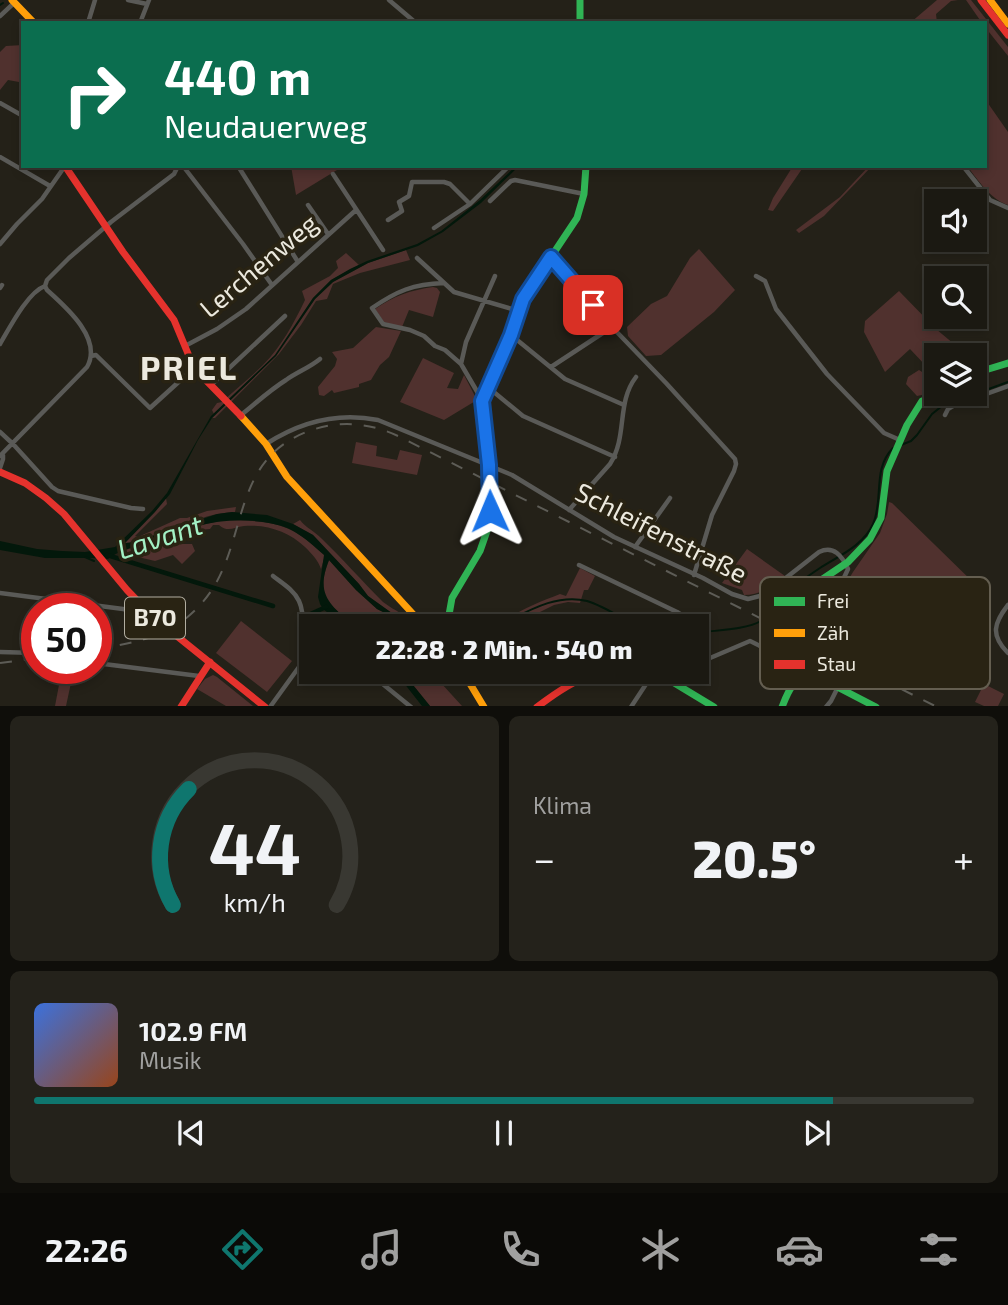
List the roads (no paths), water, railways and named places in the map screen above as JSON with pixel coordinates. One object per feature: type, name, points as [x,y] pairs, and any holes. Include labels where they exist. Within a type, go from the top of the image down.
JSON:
[{"type":"main road","points":[[580,0],[580,21]]},
{"type":"main road","points":[[981,0],[1008,35]]},
{"type":"main road","points":[[990,0],[1008,24]]},
{"type":"main road","points":[[13,1],[32,21]]},
{"type":"main road","points":[[66,168],[123,252],[174,320],[194,368],[241,415],[266,444],[287,477],[413,614]]},
{"type":"main road","points":[[449,614],[452,598],[487,535],[490,511],[489,465],[482,401],[528,289],[577,218],[584,194],[586,168]]},
{"type":"main road","points":[[987,369],[1008,363]]},
{"type":"main road","points":[[824,577],[861,551],[877,529],[882,513],[886,476],[898,444],[919,403],[924,400]]},
{"type":"main road","name":"B70","points":[[0,470],[52,502],[72,521],[123,587],[144,609],[267,706]]},
{"type":"main road","points":[[181,706],[210,662]]},
{"type":"main road","points":[[470,684],[484,706]]},
{"type":"main road","points":[[537,706],[575,684]]},
{"type":"main road","points":[[676,684],[714,706]]},
{"type":"main road","points":[[782,706],[790,689]]},
{"type":"main road","points":[[844,689],[876,706]]},
{"type":"street","points":[[89,21],[95,0]]},
{"type":"street","points":[[128,0],[148,2],[141,21]]},
{"type":"street","points":[[389,0],[414,21]]},
{"type":"street","points":[[0,16],[13,1]]},
{"type":"street","points":[[0,103],[21,115]]},
{"type":"street","points":[[0,157],[50,186]]},
{"type":"street","points":[[0,244],[42,198],[64,168]]},
{"type":"street","points":[[0,470],[3,458],[1,455],[87,367],[91,356],[78,321],[47,290],[47,279],[107,226],[180,168]]},
{"type":"street","points":[[182,168],[272,285]]},
{"type":"street","points":[[239,168],[298,262]]},
{"type":"street","points":[[434,228],[470,204],[507,168]]},
{"type":"street","points":[[965,168],[990,200],[1008,208]]},
{"type":"street","name":"Lerchenweg","points":[[332,174],[383,250]]},
{"type":"street","points":[[490,201],[515,180],[584,194]]},
{"type":"street","points":[[388,220],[402,211],[399,202],[409,196],[412,182],[450,184],[470,204]]},
{"type":"street","points":[[308,205],[328,234]]},
{"type":"street","name":"Lerchenweg","points":[[184,347],[234,317],[356,210]]},
{"type":"street","points":[[551,257],[735,459],[734,471],[712,515],[694,575]]},
{"type":"street","points":[[417,258],[454,292],[519,311]]},
{"type":"street","points":[[461,364],[466,342],[495,276]]},
{"type":"street","points":[[756,276],[765,281],[776,309],[827,374],[898,444]]},
{"type":"street","points":[[444,283],[410,287],[390,295],[372,308],[383,324],[410,330],[445,350],[461,364],[482,401]]},
{"type":"street","points":[[0,344],[33,294],[46,286]]},
{"type":"street","points":[[211,385],[285,316]]},
{"type":"street","points":[[551,367],[612,327]]},
{"type":"street","points":[[511,335],[565,379],[624,405]]},
{"type":"street","points":[[91,356],[96,355],[150,408],[194,368]]},
{"type":"street","points":[[241,415],[289,377],[309,368],[320,359]]},
{"type":"street","points":[[569,510],[615,457],[628,387],[636,377]]},
{"type":"street","points":[[945,415],[953,406],[1008,386]]},
{"type":"street","points":[[489,388],[523,416],[615,457]]},
{"type":"street","name":"Schleifenstraße","points":[[266,444],[296,428],[339,417],[362,417],[395,427],[520,480],[614,537],[739,597],[760,597]]},
{"type":"street","points":[[0,432],[58,491],[143,509]]},
{"type":"street","points":[[635,547],[670,498]]},
{"type":"street","name":"Schleifenstraße","points":[[787,577],[824,550],[838,554],[844,562]]},
{"type":"street","points":[[844,562],[848,567],[845,577]]},
{"type":"street","points":[[579,565],[680,614]]},
{"type":"street","points":[[273,576],[294,593],[301,614]]},
{"type":"street","points":[[0,593],[123,608],[139,614],[155,627],[162,624]]},
{"type":"street","points":[[1008,605],[998,618],[995,633],[1008,653]]},
{"type":"street","points":[[709,658],[750,641],[760,646]]},
{"type":"street","points":[[0,652],[21,653]]},
{"type":"street","points":[[112,665],[199,676]]},
{"type":"street","points":[[267,706],[299,665]]},
{"type":"street","points":[[383,684],[411,706]]},
{"type":"street","points":[[631,706],[646,684]]},
{"type":"street","points":[[826,706],[837,689]]},
{"type":"water","points":[[517,168],[481,203],[443,232],[418,246],[368,263],[333,282],[315,299],[276,356],[212,418],[170,494],[125,543],[217,514],[232,512],[267,515],[293,524],[313,535],[368,596],[393,614],[377,609],[329,560],[324,590],[332,605],[341,614],[329,614],[323,609],[318,597],[324,555],[291,530],[267,523],[234,520],[207,524],[152,540],[108,559],[45,558],[0,550],[0,541],[62,551],[85,552],[115,547],[167,493],[211,416],[275,355],[313,298],[331,280],[367,261],[417,244],[441,231]]},
{"type":"water","points":[[405,684],[413,684],[430,706],[422,706]]},
{"type":"waterway","points":[[901,445],[911,441],[932,414],[942,406],[1008,382]]},
{"type":"waterway","points":[[807,577],[850,549],[869,531],[878,505],[880,475],[893,448]]},
{"type":"waterway","points":[[107,555],[273,606]]},
{"type":"waterway","name":"Lavant","points":[[85,557],[94,561]]},
{"type":"waterway","points":[[522,614],[552,602],[575,599],[587,601],[615,614]]},
{"type":"waterway","points":[[310,614],[326,607]]},
{"type":"waterway","points":[[709,632],[738,628],[760,621]]},
{"type":"railway","points":[[112,646],[166,631],[190,615],[217,582],[228,557],[243,506],[266,460],[286,442],[315,429],[337,425],[358,425],[398,436],[760,618]]},
{"type":"railway","points":[[0,663],[21,660]]},
{"type":"railway","points":[[901,689],[935,706]]},
{"type":"district","name":"PRIEL","points":[[189,368]]}]
